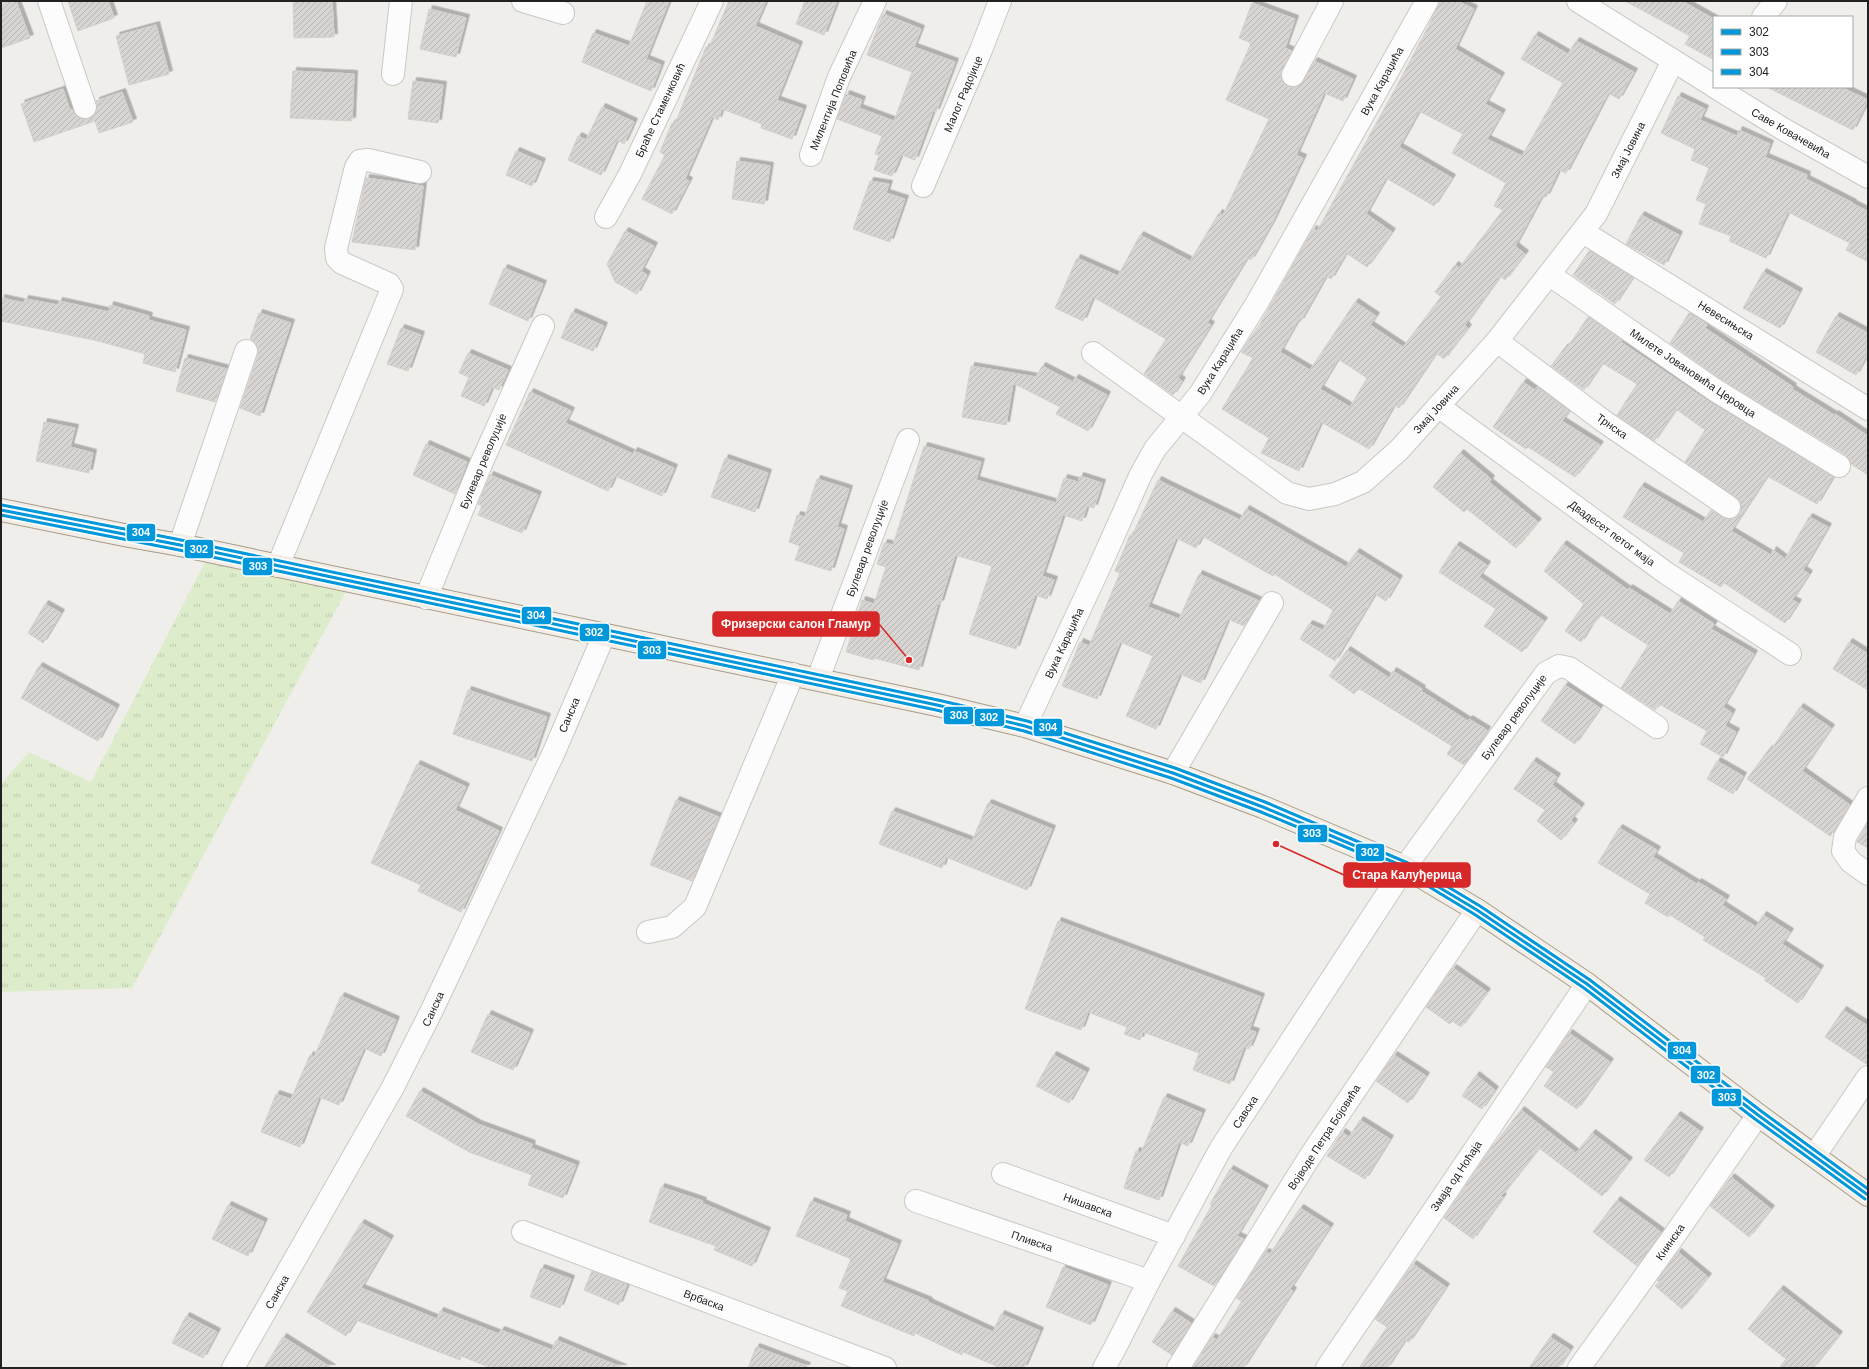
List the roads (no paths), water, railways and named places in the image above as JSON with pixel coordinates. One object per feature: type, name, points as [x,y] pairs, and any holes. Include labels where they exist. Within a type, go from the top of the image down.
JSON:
[{"type":"main road","points":[[1,510],[180,545],[937,705],[1025,726],[1173,773],[1264,807],[1405,867],[1477,910],[1587,984],[1758,1115],[1868,1195]]},
{"type":"street","points":[[49,1],[85,107]]},
{"type":"street","points":[[393,74],[401,1]]},
{"type":"street","points":[[523,1],[564,13]]},
{"type":"street","name":"Браће Стаменковић","points":[[606,217],[630,174],[712,1]]},
{"type":"street","name":"Милентија Поповића","points":[[811,155],[839,77],[875,1]]},
{"type":"street","name":"Малог Радојице","points":[[923,186],[981,50],[1000,1]]},
{"type":"street","points":[[1293,75],[1332,1]]},
{"type":"street","name":"Вука Караџића","points":[[1025,726],[1141,474],[1155,449],[1182,418],[1200,394],[1257,303],[1427,1]]},
{"type":"street","name":"Саве Ковачевића","points":[[1578,1],[1713,84]]},
{"type":"street","points":[[1764,16],[1776,1]]},
{"type":"street","name":"Змај Јовина","points":[[1094,353],[1287,493],[1309,500],[1335,494],[1363,482],[1399,450],[1497,341],[1583,232],[1596,214],[1673,61]]},
{"type":"street","name":"Саве Ковачевића","points":[[1719,88],[1783,129],[1868,177]]},
{"type":"street","points":[[278,566],[392,289],[389,284],[342,263],[337,258],[336,248],[356,167],[360,161],[368,160],[420,172]]},
{"type":"street","name":"Невесињска","points":[[1583,232],[1868,409]]},
{"type":"street","name":"Милете Јовановића Церовца","points":[[1550,275],[1715,390],[1839,466]]},
{"type":"street","name":"Булевар револуције","points":[[426,598],[481,464],[543,326]]},
{"type":"street","name":"Трнска","points":[[1497,341],[1602,420],[1729,507]]},
{"type":"street","points":[[180,545],[246,351]]},
{"type":"street","name":"Двадесет петог маја","points":[[1438,406],[1666,573],[1790,654]]},
{"type":"street","name":"Булевар револуције","points":[[818,679],[908,440]]},
{"type":"street","points":[[1173,773],[1272,603]]},
{"type":"street","name":"Санска","points":[[233,1368],[393,1087],[432,1012],[554,752],[604,634]]},
{"type":"street","name":"Булевар револуције","points":[[1405,867],[1546,673],[1550,670],[1559,666],[1569,668],[1657,726]]},
{"type":"street","points":[[648,932],[672,928],[695,907],[793,674]]},
{"type":"street","points":[[1868,798],[1845,837],[1842,851],[1851,862],[1868,874]]},
{"type":"street","name":"Савска","points":[[1104,1368],[1148,1281],[1221,1148],[1405,867]]},
{"type":"street","name":"Војводе Петра Бојовића","points":[[1178,1368],[1309,1158],[1477,910]]},
{"type":"street","name":"Змаја од Ноћаја","points":[[1327,1368],[1587,984]]},
{"type":"street","points":[[1814,1155],[1868,1077]]},
{"type":"street","name":"Книнска","points":[[1579,1368],[1674,1236],[1758,1115]]},
{"type":"street","name":"Нишавска","points":[[1003,1174],[1174,1236]]},
{"type":"street","name":"Пливска","points":[[916,1200],[1148,1281]]},
{"type":"street","name":"Врбаска","points":[[523,1232],[885,1368]]},
{"type":"place","name":"Фризерски салон Гламур","points":[[909,660]]},
{"type":"place","name":"Стара Калуђерица","points":[[1276,844]]}]
